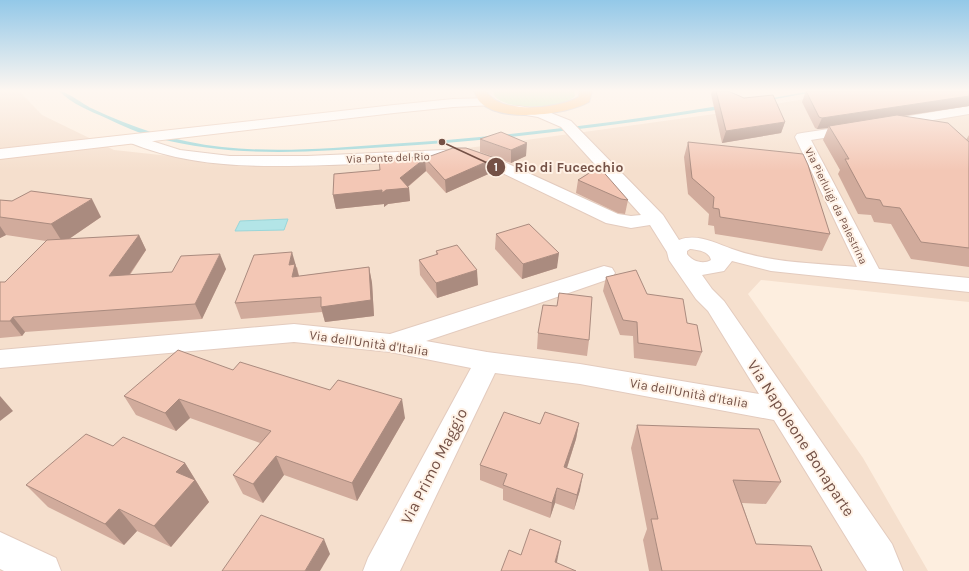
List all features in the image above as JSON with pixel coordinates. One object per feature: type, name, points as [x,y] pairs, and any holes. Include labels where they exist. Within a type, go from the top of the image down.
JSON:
[{"type":"street","points":[[0,154],[316,118]]},
{"type":"street","name":"Via Napoleone Bonaparte","points":[[550,118],[566,124],[656,220],[704,294],[716,306],[879,557],[885,571]]},
{"type":"street","points":[[564,118],[566,124]]},
{"type":"street","name":"Via Pierluigi da Palestrina","points":[[871,275],[802,137],[873,126],[935,123],[949,118]]},
{"type":"street","name":"Via Ponte del Rio","points":[[133,139],[164,151],[226,160],[265,162],[467,154],[494,163],[613,219],[631,222],[656,220]]},
{"type":"street","name":"Via Napoleone Bonaparte","points":[[656,220],[714,257],[713,278],[716,306]]},
{"type":"street","points":[[678,255],[677,248],[687,243],[714,257],[771,265],[969,284]]},
{"type":"street","points":[[390,343],[523,301],[604,273]]},
{"type":"street","name":"Via dell'Unità d'Italia","points":[[0,359],[294,333],[390,343],[487,362],[580,374],[783,410]]},
{"type":"street","name":"Via Primo Maggio","points":[[381,571],[487,362]]},
{"type":"street","points":[[0,550],[43,571]]},
{"type":"shaded area","points":[[0,118],[47,118],[114,150],[225,162],[417,155],[688,118],[969,118],[969,302],[761,280],[748,294],[863,458],[928,571],[0,571]]},
{"type":"water","points":[[288,219],[284,230],[235,231],[240,221]]},
{"type":"building","points":[[723,118],[783,118],[785,122],[726,131]]},
{"type":"building","points":[[881,118],[914,118],[948,123],[969,142],[969,248],[921,242],[900,208],[883,206],[880,200],[866,198],[845,159],[849,159],[829,126]]},
{"type":"building","points":[[501,132],[527,143],[511,150],[480,139]]},
{"type":"building","points":[[688,142],[803,154],[808,165],[830,234],[720,217],[719,209],[713,208],[714,197],[692,178]]},
{"type":"building","points":[[453,148],[466,148],[495,158],[445,180],[425,158]]},
{"type":"building","points":[[428,156],[400,178],[409,188],[386,190],[382,193],[382,190],[333,195],[334,174],[380,170],[379,160]]},
{"type":"building","points":[[599,167],[628,200],[621,199],[578,180]]},
{"type":"building","points":[[31,191],[92,199],[51,224],[0,217],[0,200],[12,201]]},
{"type":"building","points":[[529,224],[559,253],[523,264],[496,234]]},
{"type":"building","points":[[139,235],[109,276],[172,272],[181,256],[220,254],[195,304],[13,317],[10,321],[0,321],[0,282],[5,282],[47,240]]},
{"type":"building","points":[[457,245],[477,270],[436,283],[419,260],[438,254],[436,251]]},
{"type":"building","points":[[292,252],[289,265],[295,264],[292,277],[369,267],[371,300],[321,307],[321,297],[235,303],[254,255]]},
{"type":"building","points":[[636,270],[647,294],[683,299],[687,323],[697,325],[702,352],[638,343],[637,322],[623,320],[606,277]]},
{"type":"building","points":[[559,293],[592,297],[589,340],[538,333],[543,305],[557,306]]},
{"type":"building","points":[[178,350],[233,370],[240,362],[330,390],[338,380],[402,399],[352,483],[276,456],[253,484],[233,475],[271,431],[179,399],[165,413],[124,396]]},
{"type":"building","points":[[504,412],[540,424],[545,412],[579,423],[564,467],[583,474],[577,495],[557,488],[552,503],[503,485],[507,474],[480,465]]},
{"type":"building","points":[[637,425],[759,429],[781,482],[733,480],[756,544],[811,546],[822,571],[662,571],[651,519],[658,519]]},
{"type":"building","points":[[86,434],[113,446],[123,437],[185,463],[176,472],[195,480],[154,526],[119,509],[105,524],[26,485]]},
{"type":"building","points":[[261,515],[324,539],[305,571],[222,571]]},
{"type":"building","points":[[530,529],[561,541],[555,562],[576,571],[501,571],[509,550],[521,555]]},
{"type":"waterway","points":[[109,118],[153,135],[190,144],[254,151],[318,150],[413,144],[569,129],[649,118]]},
{"type":"place","name":"Rio di Fucecchio","points":[[442,142]]}]
